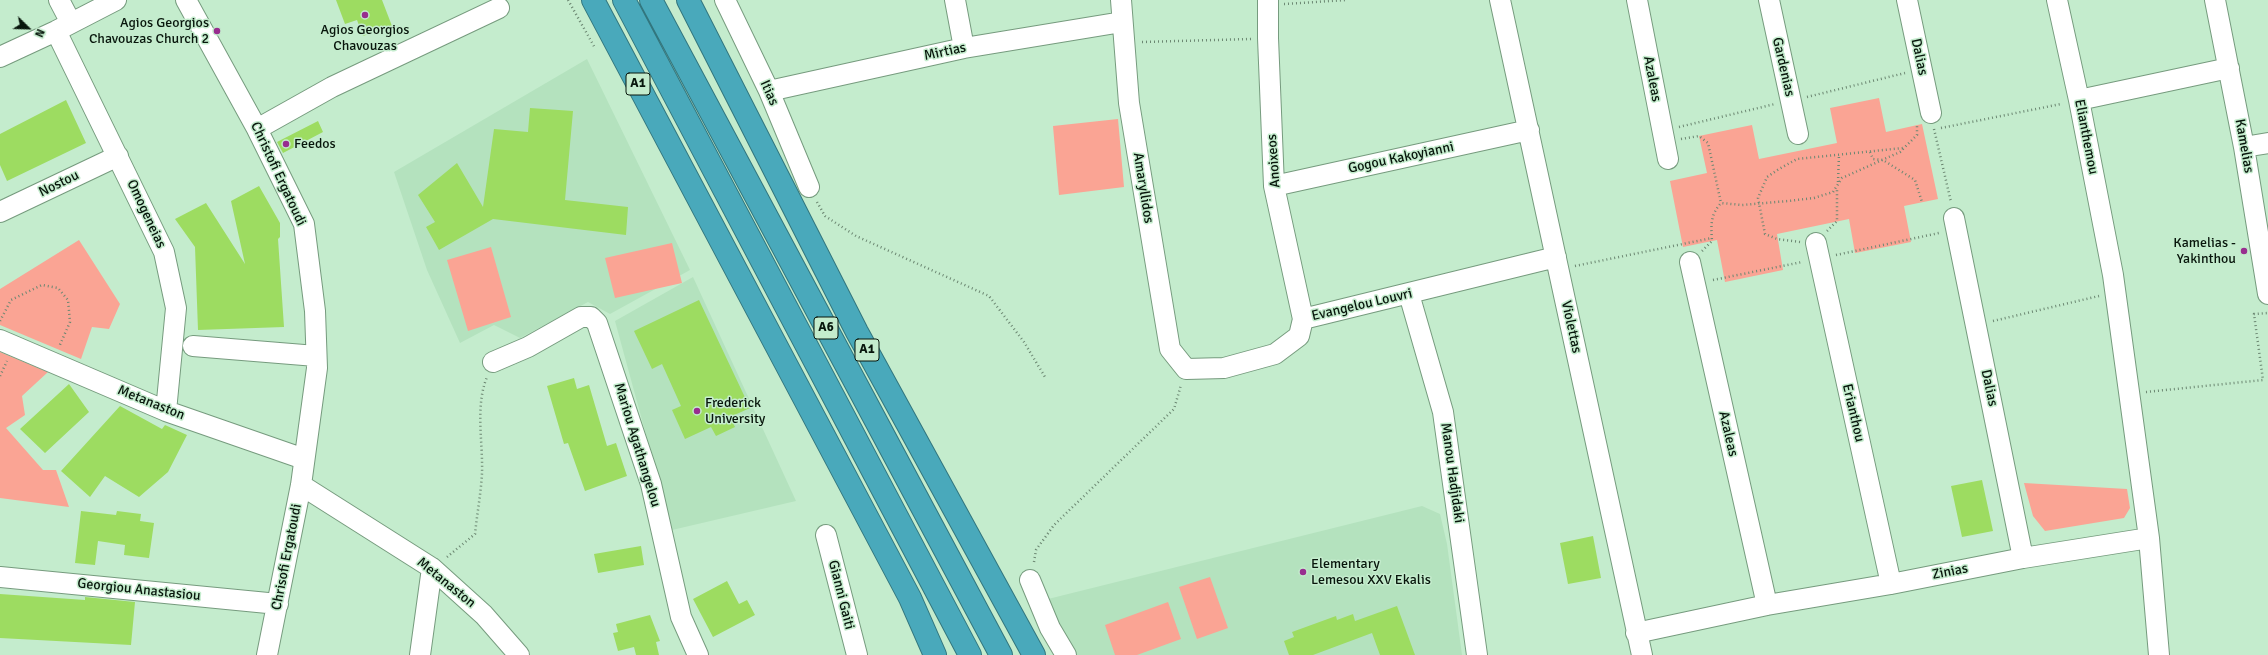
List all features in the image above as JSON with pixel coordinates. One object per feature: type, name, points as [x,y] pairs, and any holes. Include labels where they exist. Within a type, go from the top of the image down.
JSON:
[{"type":"highway","name":"A1","points":[[593,0],[910,598],[935,654]]},
{"type":"highway","name":"A6","points":[[624,0],[970,655]]},
{"type":"highway","name":"A6","points":[[651,0],[1001,655]]},
{"type":"highway","name":"A1","points":[[688,0],[857,332],[1034,655]]},
{"type":"street","name":"Omogeneias","points":[[60,0],[64,27],[118,156],[164,252],[176,308],[166,411]]},
{"type":"street","points":[[0,57],[64,27],[116,0]]},
{"type":"street","name":"Christofi Ergatoudi","points":[[186,0],[257,129],[304,224],[315,312],[317,368],[304,459]]},
{"type":"street","name":"Itias","points":[[725,0],[769,91],[809,187]]},
{"type":"street","points":[[955,0],[964,48]]},
{"type":"street","name":"Amaryllidos","points":[[1121,0],[1129,102],[1170,348],[1186,369]]},
{"type":"street","name":"Violettas","points":[[1500,0],[1558,264],[1636,633],[1642,655]]},
{"type":"street","name":"Azaleas","points":[[1637,0],[1666,150]]},
{"type":"street","name":"Gardenias","points":[[1768,0],[1798,134]]},
{"type":"street","name":"Dalias","points":[[1906,0],[1932,120]]},
{"type":"street","name":"Elianthemou","points":[[2057,0],[2079,100],[2114,284],[2149,538]]},
{"type":"street","name":"Kamelias","points":[[2215,0],[2244,147],[2268,294]]},
{"type":"street","name":"Anoixeos","points":[[1268,3],[1274,186],[1303,318]]},
{"type":"street","points":[[257,129],[332,87],[499,8]]},
{"type":"street","name":"Mirtias","points":[[769,91],[964,48],[1122,22]]},
{"type":"street","points":[[2079,100],[2229,68]]},
{"type":"street","name":"Gogou Kakoyianni","points":[[1274,186],[1529,130]]},
{"type":"street","points":[[2244,147],[2268,143]]},
{"type":"street","name":"Nostou","points":[[0,212],[118,156]]},
{"type":"street","name":"Dalias","points":[[1954,218],[2023,558]]},
{"type":"street","name":"Erianthou","points":[[1816,243],[1891,584]]},
{"type":"street","name":"Azaleas","points":[[1690,262],[1767,605]]},
{"type":"street","name":"Evangelou Louvri","points":[[1186,369],[1224,368],[1275,354],[1299,336],[1303,318],[1409,294],[1558,264]]},
{"type":"street","name":"Manou Hadjidaki","points":[[1409,294],[1443,412],[1477,655]]},
{"type":"street","name":"Mariou Agathangelou","points":[[493,362],[528,347],[581,317],[591,317],[597,323],[651,484],[681,617],[698,655]]},
{"type":"street","name":"Metanaston","points":[[0,340],[166,411],[304,459]]},
{"type":"street","points":[[193,346],[316,356]]},
{"type":"street","name":"Chrisofi Ergatoudi","points":[[267,655],[301,486],[304,459]]},
{"type":"street","name":"Metanaston","points":[[301,486],[432,568],[484,615],[519,655]]},
{"type":"street","name":"Gianni Gaiti","points":[[826,535],[857,655]]},
{"type":"street","points":[[2149,538],[2159,655]]},
{"type":"street","name":"Zinias","points":[[1636,633],[1767,605],[1891,584],[2023,558],[2149,538]]},
{"type":"street","points":[[420,655],[432,568]]},
{"type":"street","name":"Georgiou Anastasiou","points":[[0,577],[278,604]]},
{"type":"street","points":[[1030,580],[1050,628],[1066,655]]},
{"type":"path","points":[[1268,3],[1346,0]]},
{"type":"path","points":[[1124,43],[1268,38]]},
{"type":"path","points":[[1838,182],[1842,178],[1883,160],[1904,148],[1917,135],[1917,120],[1932,120],[2079,100]]},
{"type":"path","points":[[1932,120],[1954,218]]},
{"type":"path","points":[[1666,150],[1699,136],[1708,143],[1721,203],[1712,215],[1710,223],[1712,241],[1690,262]]},
{"type":"path","points":[[1839,155],[1837,221],[1816,243],[1777,240],[1765,234],[1758,198],[1767,177],[1779,169],[1797,159],[1904,148]]},
{"type":"path","points":[[1870,152],[1873,159],[1883,160],[1915,180],[1922,202]]},
{"type":"path","points":[[809,187],[825,216],[856,236],[989,296],[1024,342],[1045,377]]},
{"type":"path","points":[[1721,203],[1742,205],[1814,198],[1833,192],[1837,188]]},
{"type":"path","points":[[1558,264],[1712,238]]},
{"type":"path","points":[[1976,325],[2114,284]]},
{"type":"path","points":[[0,321],[6,306],[12,300],[42,285],[58,288],[68,300],[70,322],[53,362]]},
{"type":"path","points":[[2129,393],[2263,380],[2254,314],[2268,313]]},
{"type":"path","points":[[432,568],[475,534],[482,473],[481,409],[484,384],[493,362]]},
{"type":"path","points":[[1030,580],[1036,550],[1054,525],[1174,409],[1186,369]]},
{"type":"shaded area","points":[[587,59],[690,270],[610,314],[588,302],[520,338],[494,325],[460,343],[427,270],[394,172]]},
{"type":"shaded area","points":[[1879,98],[1886,132],[1922,124],[1938,199],[1904,206],[1911,242],[1855,253],[1849,219],[1777,234],[1783,270],[1725,282],[1717,240],[1683,247],[1670,181],[1707,173],[1699,136],[1752,125],[1759,159],[1837,143],[1830,108]]},
{"type":"shaded area","points":[[1118,119],[1124,187],[1059,195],[1053,126]]},
{"type":"shaded area","points":[[79,240],[120,304],[109,329],[92,327],[81,359],[0,325],[0,289]]},
{"type":"shaded area","points":[[672,243],[682,283],[615,298],[605,258]]},
{"type":"shaded area","points":[[491,247],[511,317],[468,331],[447,260]]},
{"type":"shaded area","name":"Frederick University","points":[[693,277],[796,501],[672,530],[615,321]]},
{"type":"shaded area","points":[[0,352],[48,372],[22,396],[25,415],[6,428],[43,470],[56,470],[69,507],[0,498]]},
{"type":"shaded area","points":[[2024,483],[2127,489],[2130,508],[2124,518],[2045,531],[2033,516]]},
{"type":"shaded area","name":"Elementary Lemesou XXV Ekalis","points":[[1422,506],[1440,514],[1447,544],[1462,655],[1077,655],[1044,600]]},
{"type":"shaded area","points":[[1210,577],[1228,628],[1197,639],[1179,587]]},
{"type":"shaded area","points":[[1168,602],[1181,639],[1137,655],[1115,655],[1105,625]]},
{"type":"building","name":"Agios Georgios Chavouzas","points":[[336,0],[382,0],[392,26],[363,36],[357,20],[345,24]]},
{"type":"building","points":[[66,100],[86,143],[7,181],[0,165],[0,134]]},
{"type":"building","points":[[530,108],[573,111],[565,200],[628,207],[626,235],[493,219],[439,250],[426,227],[435,222],[418,195],[457,163],[483,207],[494,129],[528,132]]},
{"type":"building","points":[[318,121],[323,132],[283,153],[277,142]]},
{"type":"building","points":[[259,186],[280,223],[280,237],[278,239],[284,327],[198,330],[195,247],[175,219],[206,203],[245,264],[231,201]]},
{"type":"building","points":[[699,300],[750,408],[730,417],[735,427],[716,436],[711,427],[685,439],[672,410],[681,406],[662,364],[652,369],[634,331]]},
{"type":"building","points":[[574,378],[577,389],[589,385],[607,446],[616,443],[627,476],[585,491],[568,443],[564,444],[547,386]]},
{"type":"building","points":[[69,384],[89,412],[45,453],[20,429]]},
{"type":"building","points":[[120,406],[162,429],[165,425],[187,435],[168,472],[139,497],[105,476],[90,497],[61,471]]},
{"type":"building","points":[[1982,480],[1993,531],[1962,537],[1951,486]]},
{"type":"building","points":[[81,511],[116,515],[117,511],[141,514],[140,521],[154,523],[149,558],[124,555],[125,545],[98,541],[95,565],[75,563]]},
{"type":"building","points":[[1593,536],[1601,578],[1568,584],[1560,543]]},
{"type":"building","points":[[641,546],[644,565],[598,573],[594,554]]},
{"type":"building","points":[[727,581],[739,604],[747,600],[755,615],[713,637],[693,599]]},
{"type":"building","points":[[0,594],[85,600],[85,597],[135,602],[131,645],[0,638]]},
{"type":"building","points":[[1397,606],[1415,655],[1380,655],[1372,633],[1313,655],[1289,655],[1284,641],[1294,637],[1292,632],[1336,616],[1337,620],[1353,614],[1355,621]]},
{"type":"building","points":[[650,615],[660,641],[656,642],[659,655],[636,655],[634,647],[618,651],[613,633],[618,632],[616,624]]},
{"type":"place","name":"Agios Georgios Chavouzas","points":[[365,15]]},
{"type":"place","name":"Agios Georgios Chavouzas Church 2","points":[[217,31]]},
{"type":"place","name":"Feedos","points":[[286,144]]},
{"type":"place","name":"Kamelias - Yakinthou","points":[[2244,251]]},
{"type":"place","name":"Frederick University","points":[[697,411]]},
{"type":"place","name":"Elementary Lemesou XXV Ekalis","points":[[1303,572]]}]
